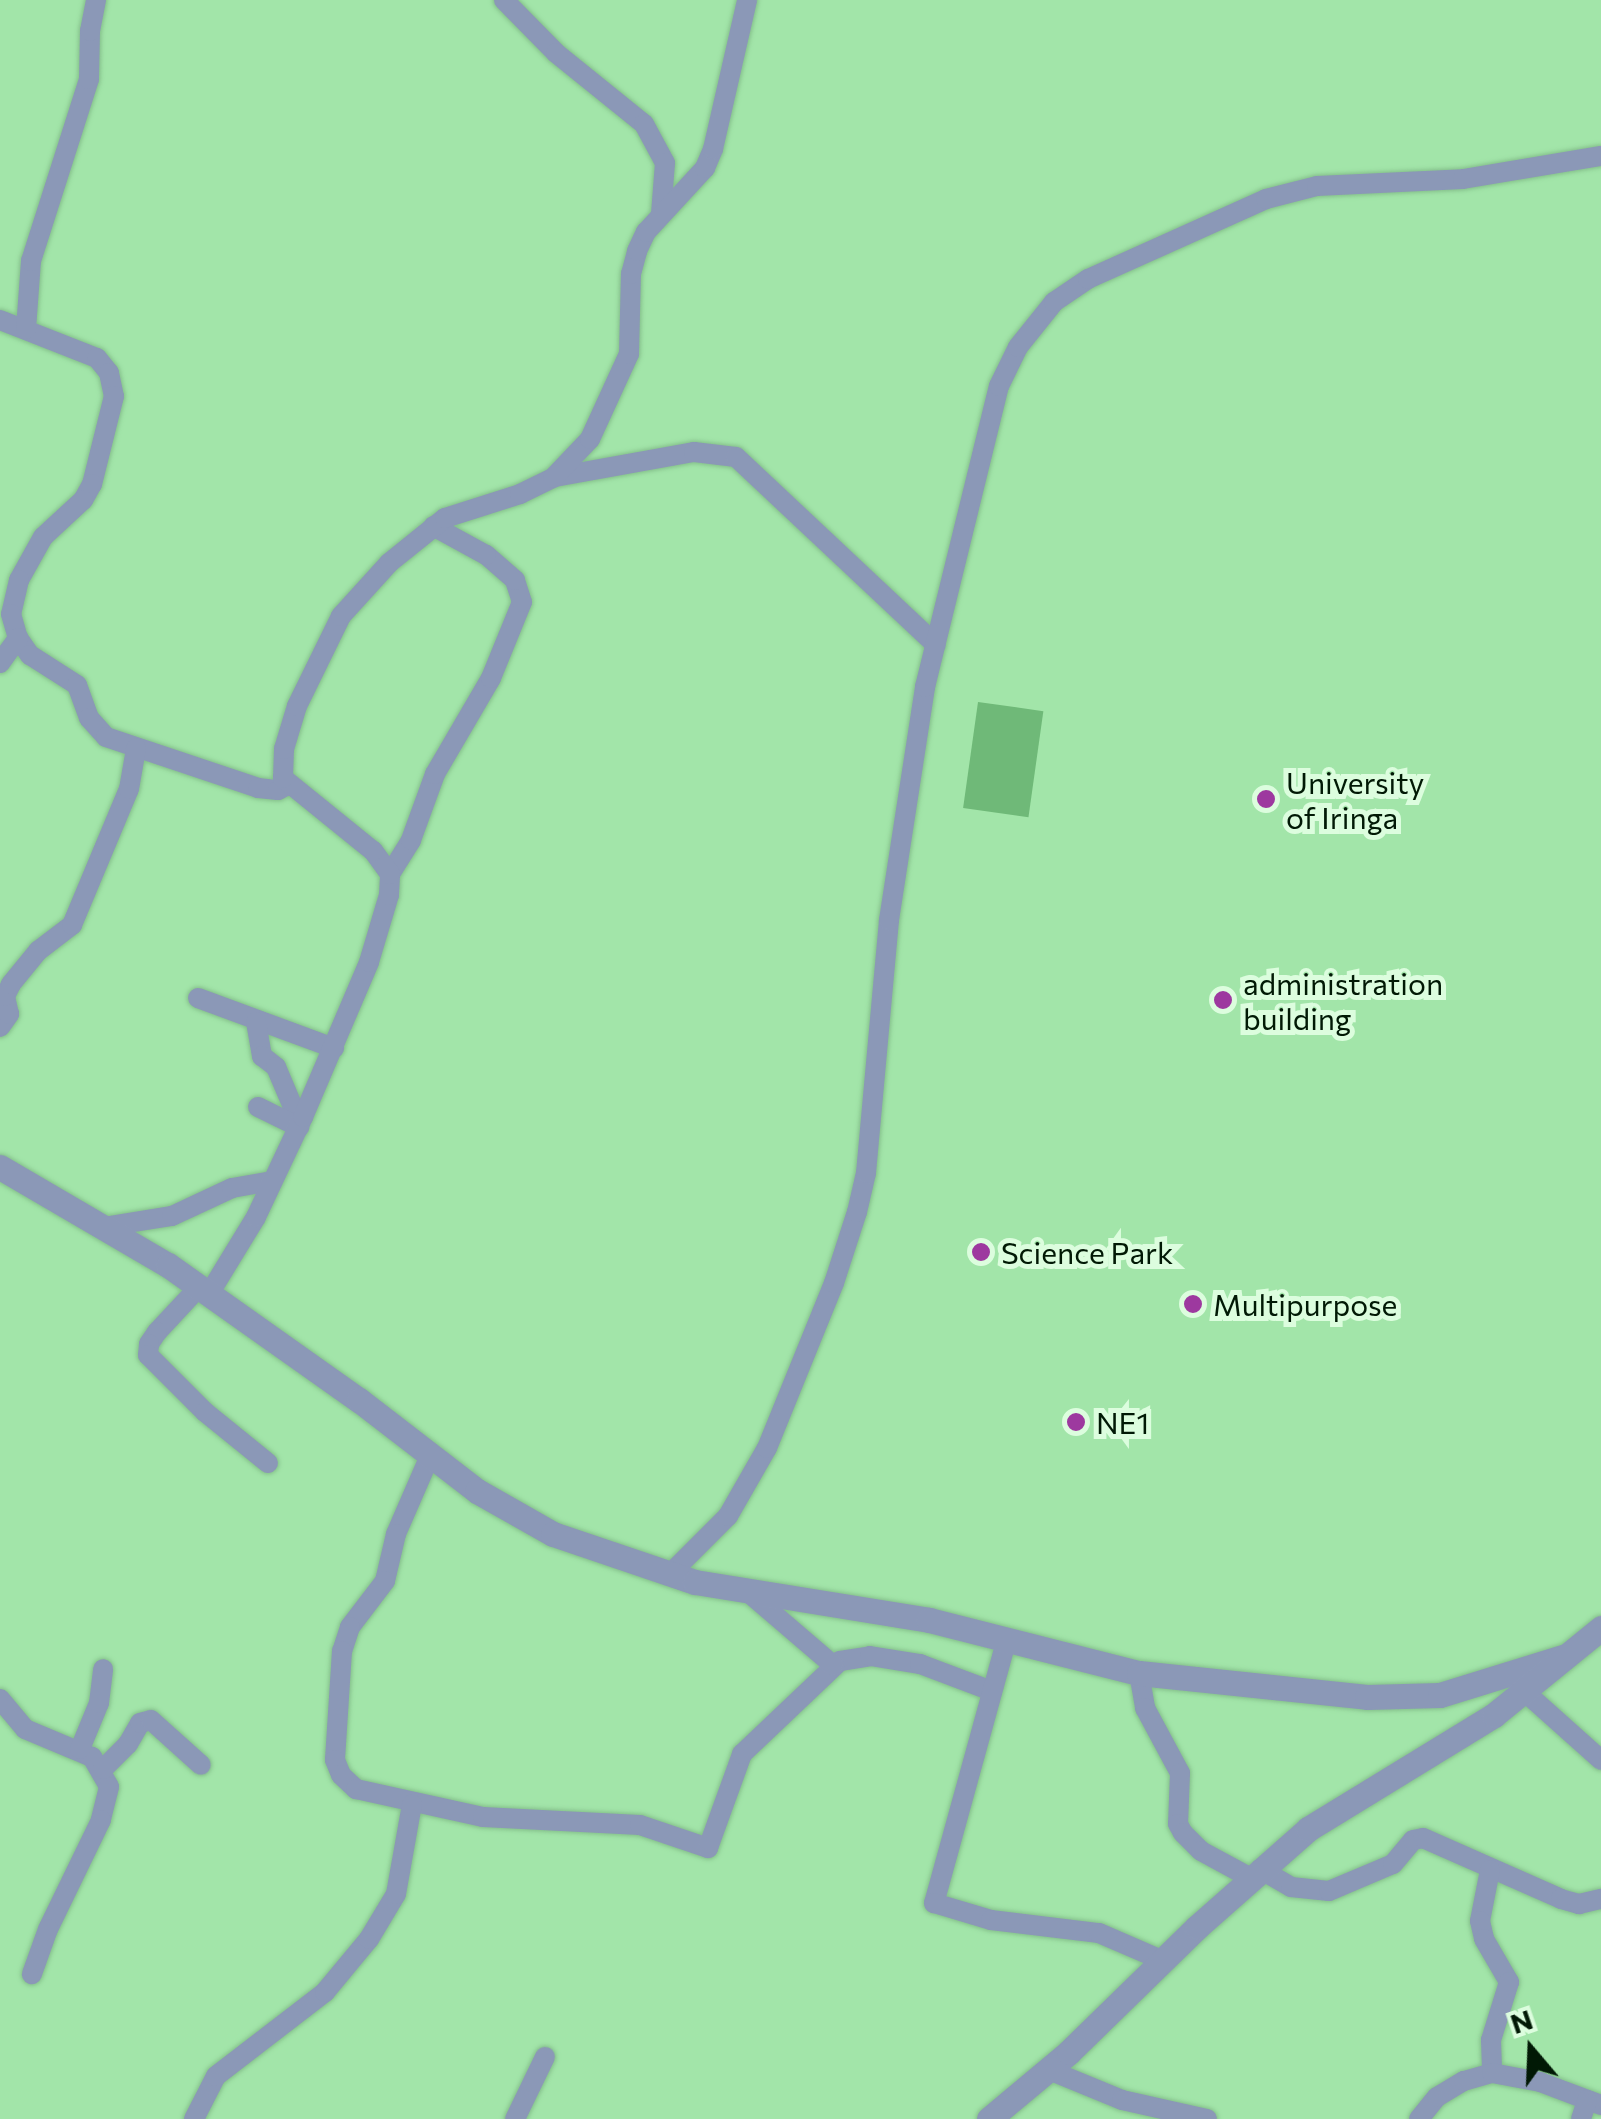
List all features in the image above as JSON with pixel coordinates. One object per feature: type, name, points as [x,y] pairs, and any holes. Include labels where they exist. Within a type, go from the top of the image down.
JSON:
[{"type":"street","points":[[26,329],[28,276],[88,79],[96,0]]},
{"type":"street","points":[[504,0],[556,53],[644,124],[665,163],[662,214]]},
{"type":"street","points":[[553,478],[590,440],[625,368],[631,340],[630,274],[646,232],[683,195],[714,149],[747,0]]},
{"type":"street","points":[[670,1574],[728,1516],[767,1448],[834,1283],[858,1212],[866,1173],[889,920],[925,688],[1005,368],[1054,302],[1129,258],[1266,200],[1305,188],[1445,181],[1601,156]]},
{"type":"street","points":[[0,320],[97,358],[109,373],[114,396],[92,484],[83,500],[43,537],[19,580],[11,614],[18,638],[30,655],[77,685],[88,718],[99,732],[258,788],[278,790],[288,786]]},
{"type":"street","points":[[390,874],[373,851],[288,786],[281,764],[297,706],[341,616],[389,563],[433,526],[553,478],[694,452],[736,457],[936,645]]},
{"type":"street","points":[[268,1463],[204,1412],[148,1356],[149,1344],[204,1290],[256,1217],[334,1048],[384,919],[390,874],[411,840],[435,774],[491,678],[522,602],[515,580],[486,556],[433,526]]},
{"type":"street","points":[[0,663],[18,638]]},
{"type":"street","points":[[0,1027],[9,1014],[6,996],[11,984],[38,951],[72,925],[124,802],[136,748]]},
{"type":"street","points":[[198,998],[334,1048]]},
{"type":"street","points":[[256,1022],[262,1056],[276,1067],[301,1122]]},
{"type":"street","points":[[258,1108],[301,1122]]},
{"type":"street","points":[[0,1167],[204,1290],[359,1400],[430,1458],[553,1534],[670,1574],[750,1593],[929,1620],[1139,1674],[1394,1699],[1470,1688],[1566,1656]]},
{"type":"street","points":[[104,1227],[172,1216],[232,1188],[270,1182]]},
{"type":"street","points":[[430,1458],[396,1534],[386,1581],[344,1643],[335,1722],[336,1760],[346,1782],[356,1789],[412,1804],[499,1818],[640,1825],[708,1848],[742,1754],[834,1666],[859,1656],[882,1657],[939,1670],[992,1691]]},
{"type":"street","points":[[750,1593],[834,1666]]},
{"type":"street","points":[[989,2119],[1049,2070],[1255,1874],[1357,1796],[1454,1741],[1525,1692],[1601,1628]]},
{"type":"street","points":[[1006,1642],[934,1904],[990,1920],[1100,1933],[1164,1961]]},
{"type":"street","points":[[80,1749],[99,1703],[103,1668]]},
{"type":"street","points":[[1139,1674],[1145,1708],[1180,1772],[1178,1824],[1201,1852],[1291,1887],[1329,1891],[1393,1864],[1418,1838],[1579,1904],[1601,1899]]},
{"type":"street","points":[[1525,1692],[1601,1760]]},
{"type":"street","points":[[0,1698],[25,1729],[80,1749],[103,1769],[109,1787],[101,1820],[48,1929],[32,1974]]},
{"type":"street","points":[[103,1769],[128,1744],[140,1723],[151,1720],[201,1765]]},
{"type":"street","points":[[194,2119],[216,2076],[325,1992],[369,1939],[396,1894],[412,1804]]},
{"type":"street","points":[[1490,1870],[1480,1921],[1484,1939],[1509,1982],[1491,2040],[1492,2074]]},
{"type":"street","points":[[515,2119],[545,2057]]},
{"type":"street","points":[[1049,2070],[1122,2100],[1206,2119]]},
{"type":"street","points":[[1419,2119],[1437,2097],[1464,2082],[1492,2074],[1540,2082],[1590,2108]]},
{"type":"green space","points":[[978,702],[1043,711],[1028,817],[963,808]]},
{"type":"place","name":"University of Iringa","points":[[1266,799]]},
{"type":"place","name":"administration building","points":[[1223,1000]]},
{"type":"place","name":"Science Park","points":[[981,1252]]},
{"type":"place","name":"Multipurpose","points":[[1193,1304]]},
{"type":"place","name":"NE1","points":[[1076,1422]]}]
